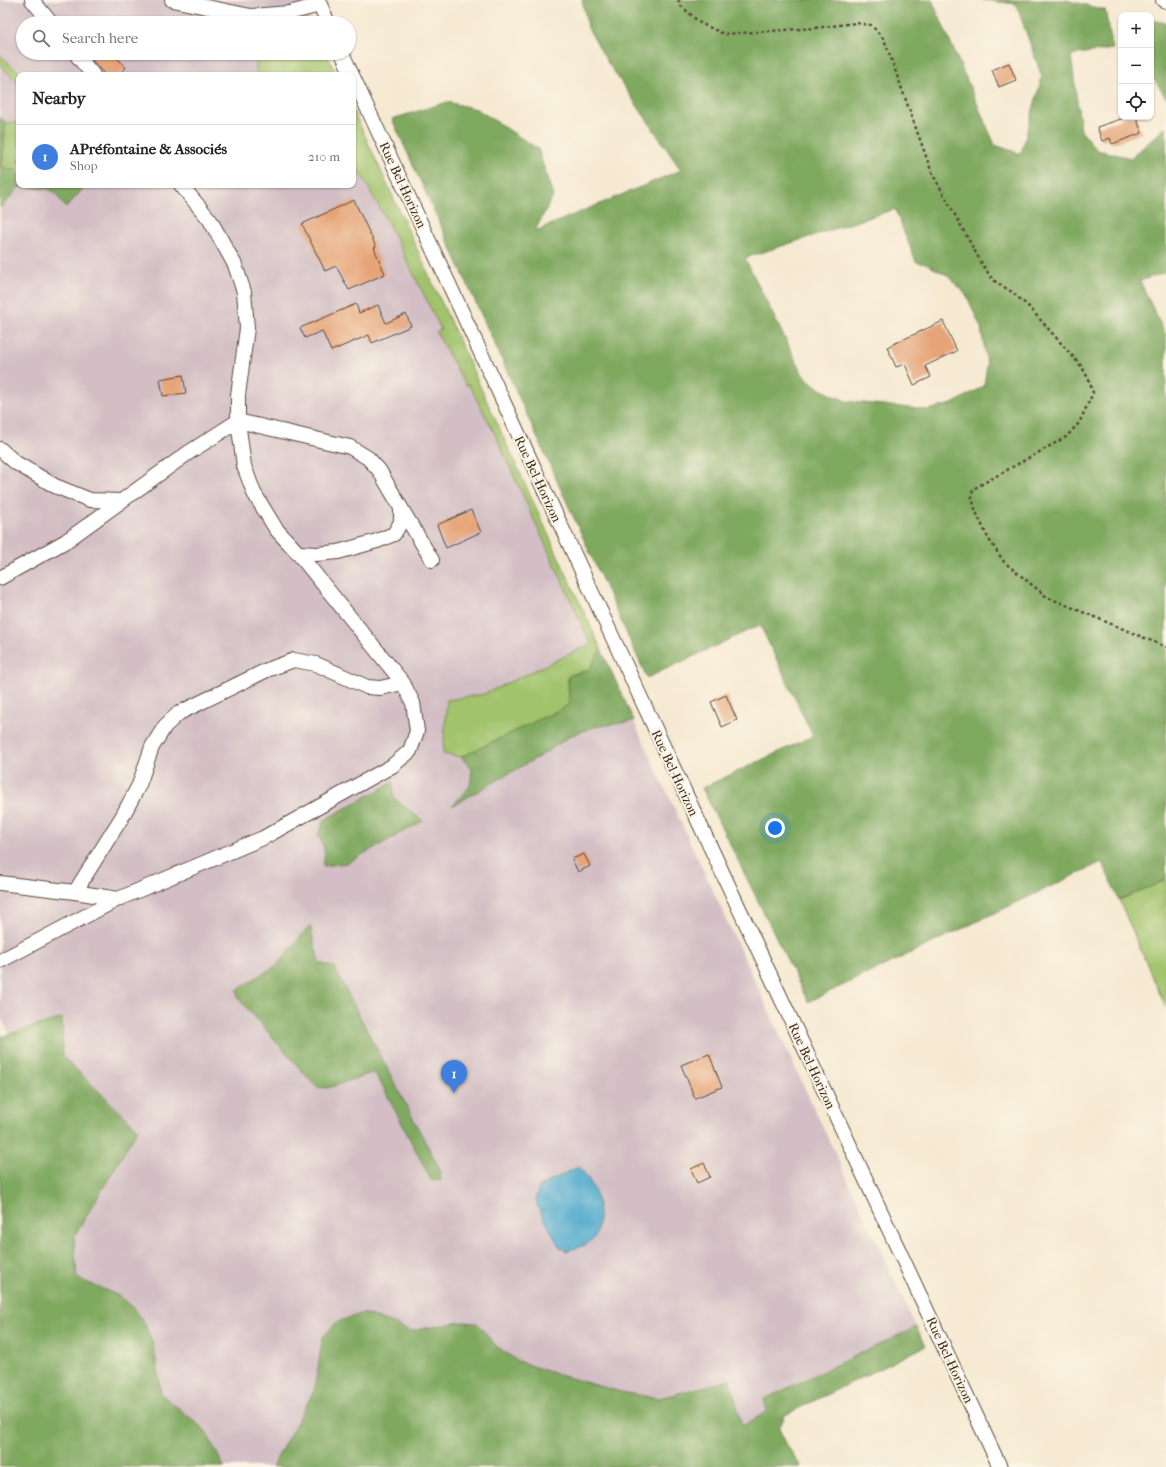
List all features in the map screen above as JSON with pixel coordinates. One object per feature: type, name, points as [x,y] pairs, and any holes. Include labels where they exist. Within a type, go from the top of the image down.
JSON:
[{"type":"street","points":[[32,0],[45,16]]},
{"type":"street","points":[[172,0],[251,16],[289,13],[319,2],[325,16]]},
{"type":"street","points":[[81,60],[91,72]]},
{"type":"street","name":"Rue Bel-Horizon","points":[[345,60],[351,72]]},
{"type":"street","name":"Rue Bel-Horizon","points":[[356,82],[624,662],[1000,1467]]},
{"type":"street","points":[[0,961],[118,899],[264,838],[392,766],[410,751],[417,731],[413,703],[403,683],[298,553],[276,529],[254,493],[244,466],[238,421],[238,395],[247,328],[244,292],[235,265],[210,220],[183,188]]},
{"type":"street","points":[[0,578],[66,542],[188,453],[238,421],[350,447],[368,458],[379,470],[432,560]]},
{"type":"street","points":[[0,449],[16,463],[55,486],[90,500],[121,501]]},
{"type":"street","points":[[298,553],[317,554],[338,552],[377,541],[394,534],[401,522],[401,508]]},
{"type":"street","points":[[75,892],[139,785],[152,747],[165,726],[179,713],[267,670],[294,660],[316,664],[367,687],[380,688],[403,683]]},
{"type":"street","points":[[0,883],[118,899]]},
{"type":"path","points":[[678,0],[681,6],[700,23],[724,34],[815,28],[856,23],[871,25],[884,39],[932,173],[982,264],[993,280],[1012,292],[1029,307],[1082,367],[1089,380],[1093,393],[1079,422],[1066,437],[974,488],[971,494],[976,512],[988,538],[1004,562],[1047,597],[1166,647]]},
{"type":"shaded area","points":[[0,0],[300,0],[308,16],[16,16],[16,60],[330,60],[336,72],[16,72],[16,188],[356,188],[356,117],[622,696],[916,1327],[764,1398],[767,1412],[742,1426],[730,1380],[659,1398],[625,1393],[556,1374],[518,1361],[496,1346],[477,1323],[461,1322],[410,1331],[390,1322],[323,1337],[314,1391],[272,1467],[224,1467],[207,1434],[196,1422],[161,1394],[157,1363],[121,1298],[77,1278],[73,1237],[138,1129],[63,1057],[61,1019],[10,1034],[0,1016]]},
{"type":"green space","points":[[582,0],[932,0],[995,145],[1021,154],[1042,77],[1016,4],[983,0],[1066,0],[1105,10],[1113,49],[1071,55],[1081,131],[1097,150],[1131,158],[1166,127],[1166,272],[1140,281],[1166,336],[1166,880],[1119,900],[1102,862],[808,1002],[702,788],[813,736],[760,625],[647,678],[392,119],[447,102],[477,109],[538,149],[553,196],[535,231],[681,170],[608,63],[588,28]],"holes":[[[895,209],[916,262],[926,264],[947,275],[967,296],[981,328],[987,364],[984,386],[952,404],[928,410],[846,401],[820,389],[803,375],[745,258]]]},
{"type":"green space","points":[[1154,21],[1166,23],[1166,98],[1154,79]]},
{"type":"green space","points":[[0,55],[19,72],[16,72],[16,81],[0,65]]},
{"type":"green space","points":[[256,60],[330,60],[336,72],[256,72]]},
{"type":"green space","points":[[356,117],[601,649],[589,670],[568,676],[569,705],[461,757],[443,754],[447,700],[484,694],[591,644],[493,430],[469,385],[466,385],[436,332],[441,329],[388,223],[356,165]]},
{"type":"green space","points":[[0,118],[6,123],[2,166],[9,170],[16,169],[16,188],[18,188],[3,206],[0,207]]},
{"type":"green space","points":[[16,122],[16,169],[9,170],[2,166],[6,123]]},
{"type":"green space","points":[[34,188],[83,188],[66,208],[55,193],[49,189]]},
{"type":"green space","points":[[601,649],[634,721],[594,727],[572,735],[540,756],[452,806],[470,786],[472,769],[461,757],[569,705],[568,676],[589,670]]},
{"type":"green space","points":[[393,782],[394,798],[423,821],[347,863],[323,866],[324,850],[318,836],[324,820]]},
{"type":"green space","points":[[1166,880],[1166,1008],[1119,900]]},
{"type":"green space","points":[[310,925],[319,963],[334,967],[439,1168],[441,1181],[431,1180],[374,1072],[328,1088],[316,1087],[239,999],[237,990],[278,964]]},
{"type":"green space","points":[[62,1018],[63,1057],[138,1129],[74,1237],[77,1278],[122,1298],[141,1318],[152,1342],[161,1394],[196,1422],[207,1434],[224,1467],[0,1467],[0,1037]]},
{"type":"green space","points":[[363,1313],[390,1322],[410,1331],[461,1322],[477,1323],[496,1346],[518,1361],[556,1374],[625,1393],[659,1398],[730,1380],[742,1426],[767,1412],[764,1399],[916,1327],[926,1346],[785,1415],[779,1429],[801,1467],[272,1467],[314,1391],[323,1337],[337,1322]]},
{"type":"water","points":[[578,1167],[593,1187],[598,1204],[599,1221],[595,1236],[591,1241],[566,1251],[559,1246],[537,1206],[536,1196],[540,1186]]},
{"type":"building","points":[[92,60],[119,60],[126,68],[121,72],[102,72]]},
{"type":"building","points":[[1009,63],[1016,80],[999,87],[992,70]]},
{"type":"building","points":[[1118,120],[1137,120],[1142,133],[1112,144],[1110,138],[1102,141],[1097,127]]},
{"type":"building","points":[[354,200],[376,247],[374,248],[385,274],[349,290],[336,266],[325,271],[302,224]]},
{"type":"building","points":[[356,304],[359,313],[378,305],[386,323],[406,314],[411,326],[372,343],[369,335],[331,351],[322,331],[305,338],[300,328]]},
{"type":"building","points":[[943,321],[957,351],[925,366],[931,377],[914,385],[905,364],[896,367],[887,347]]},
{"type":"building","points":[[183,375],[186,393],[163,396],[160,379]]},
{"type":"building","points":[[471,510],[481,532],[446,548],[437,525]]},
{"type":"building","points":[[726,695],[737,720],[722,727],[711,702]]},
{"type":"building","points":[[584,854],[590,866],[578,872],[572,859]]},
{"type":"building","points":[[709,1054],[722,1087],[695,1098],[681,1065]]},
{"type":"building","points":[[704,1163],[710,1177],[697,1183],[691,1169]]},
{"type":"place","name":"APréfontaine & Associés","points":[[454,1093]]}]
